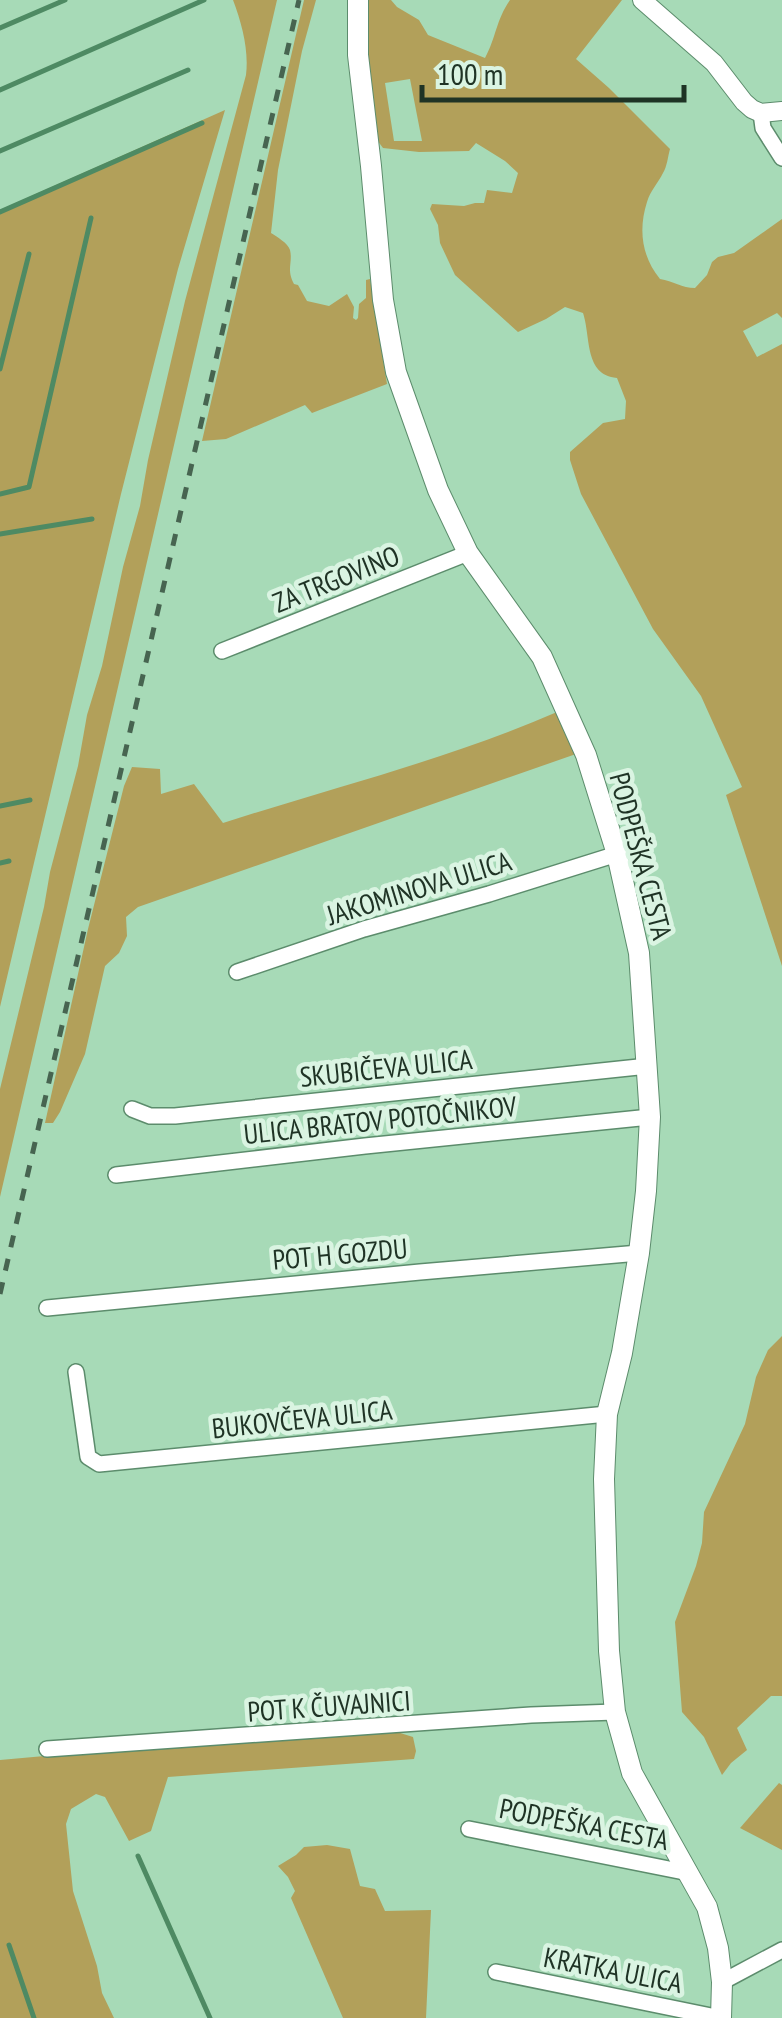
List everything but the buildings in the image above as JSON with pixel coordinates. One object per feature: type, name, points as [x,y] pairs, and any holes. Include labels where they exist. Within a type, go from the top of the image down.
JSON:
[{"type":"main road","name":"PODPEŠKA CESTA","points":[[358,0],[358,55],[382,300],[396,372],[438,490],[468,554],[542,657],[586,755],[617,854],[640,953],[650,1117],[639,1254],[608,1414],[604,1478],[609,1651],[614,1712],[632,1773],[706,1907],[718,1948],[722,1982],[720,2018]]},
{"type":"street","points":[[642,0],[714,63],[744,102],[761,113],[782,111]]},
{"type":"street","points":[[761,113],[763,128],[782,158]]},
{"type":"street","name":"ZA TRGOVINO","points":[[222,652],[468,554]]},
{"type":"street","name":"JAKOMINOVA ULICA","points":[[237,972],[364,929],[617,854]]},
{"type":"street","name":"SKUBIČEVA ULICA","points":[[132,1108],[150,1116],[175,1116],[648,1066]]},
{"type":"street","name":"ULICA BRATOV POTOČNIKOV","points":[[116,1175],[650,1117]]},
{"type":"street","name":"POT H GOZDU","points":[[47,1308],[639,1254]]},
{"type":"street","name":"BUKOVČEVA ULICA","points":[[76,1372],[88,1457],[99,1464],[608,1414]]},
{"type":"street","name":"POT K ČUVAJNICI","points":[[47,1749],[614,1712]]},
{"type":"street","name":"PODPEŠKA CESTA","points":[[469,1829],[689,1873]]},
{"type":"street","points":[[722,1982],[782,1950]]},
{"type":"street","name":"KRATKA ULICA","points":[[496,1972],[720,2018]]},
{"type":"shaded area","points":[[233,0],[277,0],[0,1197],[0,1089],[140,506],[185,301],[246,75],[244,37]]},
{"type":"shaded area","points":[[304,0],[316,0],[278,170],[271,233],[289,247],[292,279],[307,301],[329,306],[347,294],[356,320],[359,304],[366,298],[366,280],[370,279],[387,384],[312,413],[305,405],[226,439],[202,441]]},
{"type":"shaded area","points":[[367,0],[391,0],[419,20],[428,35],[485,58],[510,0],[622,0],[576,59],[670,149],[644,212],[643,243],[654,271],[660,279],[695,288],[718,257],[734,253],[782,219],[782,318],[777,313],[743,331],[757,357],[782,344],[782,966],[726,795],[742,787],[701,696],[653,629],[581,494],[570,460],[570,452],[603,423],[625,419],[626,401],[617,378],[606,375],[594,362],[583,313],[565,307],[518,332],[455,275],[440,243],[432,204],[484,203],[487,190],[512,193],[518,173],[476,143],[469,151],[383,148],[377,140],[365,55]],"holes":[[[410,79],[422,141],[394,141],[385,83]]]},
{"type":"shaded area","points":[[225,110],[178,269],[121,494],[0,1007],[0,210]]},
{"type":"shaded area","points":[[557,712],[576,754],[138,907],[126,917],[127,936],[119,953],[105,966],[85,1054],[60,1112],[53,1123],[45,1123],[88,929],[132,767],[160,769],[161,794],[194,784],[223,823],[433,758]]},
{"type":"shaded area","points":[[782,1336],[782,1696],[771,1696],[737,1728],[747,1750],[722,1775],[704,1737],[682,1712],[675,1622],[696,1566],[704,1512],[745,1424],[756,1377],[768,1350]]},
{"type":"shaded area","points":[[397,1732],[413,1737],[414,1759],[168,1777],[151,1831],[129,1841],[105,1797],[96,1794],[71,1809],[66,1824],[73,1891],[102,1993],[114,2018],[0,2018],[0,1760]]},
{"type":"shaded area","points":[[779,1783],[782,1785],[782,1850],[740,1828]]},
{"type":"shaded area","points":[[304,1847],[350,1849],[360,1886],[375,1889],[385,1911],[431,1910],[426,2018],[343,2018],[291,1898],[295,1891],[278,1866]]},
{"type":"waterway","points":[[0,28],[65,0]]},
{"type":"waterway","points":[[0,90],[204,0]]},
{"type":"waterway","points":[[0,151],[188,70]]},
{"type":"waterway","points":[[0,212],[202,123]]},
{"type":"waterway","points":[[0,494],[29,487],[91,218]]},
{"type":"waterway","points":[[0,369],[29,254]]},
{"type":"waterway","points":[[0,534],[92,519]]},
{"type":"waterway","points":[[0,806],[30,800]]},
{"type":"waterway","points":[[0,863],[9,861]]},
{"type":"waterway","points":[[138,1856],[210,2018]]},
{"type":"waterway","points":[[9,1945],[34,2018]]},
{"type":"railway","points":[[0,1294],[299,0]]}]
